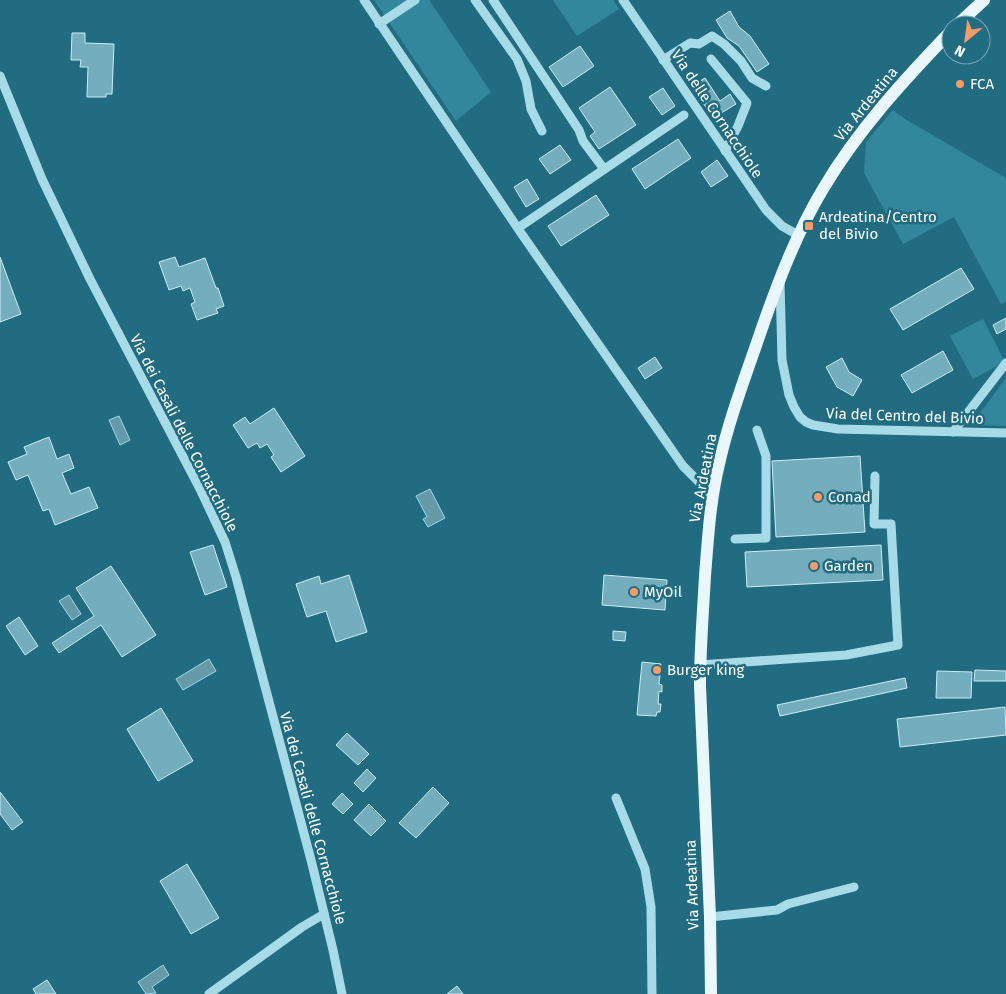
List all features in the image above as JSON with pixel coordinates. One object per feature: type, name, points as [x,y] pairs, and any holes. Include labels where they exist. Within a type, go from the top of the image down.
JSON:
[{"type":"main road","points":[[968,15],[984,0]]},
{"type":"main road","name":"Via Ardeatina","points":[[710,994],[710,917],[700,705],[700,665],[707,554],[713,496],[719,463],[780,277],[798,235],[823,188],[853,144],[903,83],[941,42]]},
{"type":"street","points":[[364,0],[518,228],[683,466],[713,496]]},
{"type":"street","points":[[379,24],[416,0]]},
{"type":"street","points":[[475,0],[517,59],[526,81],[531,109],[542,131]]},
{"type":"street","points":[[492,0],[579,130],[583,141],[604,169]]},
{"type":"street","name":"Via delle Cornacchiole","points":[[623,0],[769,214],[782,226],[798,235]]},
{"type":"street","points":[[663,60],[690,44],[699,44],[712,36],[724,44],[740,61],[752,78],[766,86]]},
{"type":"street","points":[[711,59],[747,103],[726,151]]},
{"type":"street","name":"Via dei Casali delle Cornacchiole","points":[[0,76],[46,188],[90,279],[201,491],[225,542],[311,860],[342,994]]},
{"type":"street","points":[[518,228],[684,115]]},
{"type":"street","name":"Via del Centro del Bivio","points":[[780,277],[782,360],[790,395],[802,420],[813,425],[838,429],[1006,433]]},
{"type":"street","points":[[953,432],[1006,363]]},
{"type":"street","points":[[735,539],[766,538],[766,456],[757,430]]},
{"type":"street","points":[[700,665],[846,655],[898,645],[891,524],[874,524],[875,476]]},
{"type":"street","points":[[616,798],[645,869],[651,907],[652,994]]},
{"type":"street","points":[[710,917],[777,910],[788,904],[854,887]]},
{"type":"street","points":[[209,994],[302,927],[324,914]]},
{"type":"shaded area","points":[[374,0],[429,0],[491,92],[456,121]]},
{"type":"shaded area","points":[[553,0],[613,0],[619,9],[577,36]]},
{"type":"shaded area","points":[[893,110],[905,119],[1006,178],[1006,302],[1001,304],[954,217],[903,244],[864,173],[866,142]]},
{"type":"shaded area","points":[[983,319],[1005,362],[973,379],[950,336]]},
{"type":"shaded area","points":[[1006,378],[1006,426],[971,425]]},
{"type":"shaded area","points":[[119,416],[130,440],[120,445],[109,420]]},
{"type":"shaded area","points":[[430,489],[445,518],[428,527],[423,519],[427,517],[416,496]]},
{"type":"shaded area","points":[[69,595],[81,614],[72,620],[59,601]]},
{"type":"shaded area","points":[[209,659],[216,671],[183,690],[176,679]]},
{"type":"shaded area","points":[[163,965],[169,975],[152,987],[156,993],[146,994],[138,982]]},
{"type":"building","points":[[730,11],[739,27],[750,36],[769,64],[757,72],[739,46],[727,38],[716,20]]},
{"type":"building","points":[[72,33],[85,33],[85,43],[114,44],[112,94],[106,94],[106,97],[87,97],[88,67],[80,67],[81,60],[71,60]]},
{"type":"building","points":[[580,46],[594,66],[563,87],[549,67]]},
{"type":"building","points":[[705,78],[720,101],[730,94],[736,104],[713,118],[692,86]]},
{"type":"building","points":[[610,87],[636,125],[599,149],[590,136],[595,132],[579,108]]},
{"type":"building","points":[[663,88],[675,106],[662,115],[649,97]]},
{"type":"building","points":[[678,139],[691,158],[645,189],[632,169]]},
{"type":"building","points":[[560,145],[571,160],[550,174],[539,159]]},
{"type":"building","points":[[717,160],[728,176],[711,187],[701,172]]},
{"type":"building","points":[[527,179],[539,199],[526,207],[514,187]]},
{"type":"building","points":[[596,195],[609,215],[561,246],[548,226]]},
{"type":"building","points":[[0,257],[21,314],[0,322]]},
{"type":"building","points":[[175,257],[179,267],[205,258],[224,306],[216,309],[218,313],[197,320],[191,304],[195,302],[190,288],[183,291],[181,286],[169,290],[159,262]]},
{"type":"building","points":[[961,268],[974,289],[903,330],[890,309]]},
{"type":"building","points":[[1006,318],[1006,329],[997,334],[993,325]]},
{"type":"building","points":[[943,351],[953,370],[912,393],[901,375]]},
{"type":"building","points":[[655,357],[662,368],[645,379],[638,368]]},
{"type":"building","points":[[842,358],[849,372],[862,380],[853,396],[837,387],[826,367]]},
{"type":"building","points":[[274,408],[305,456],[281,472],[271,457],[274,455],[267,444],[260,448],[257,443],[248,448],[233,425],[245,417],[250,424]]},
{"type":"building","points":[[49,437],[57,459],[69,454],[74,468],[62,473],[71,494],[89,487],[98,508],[55,525],[49,509],[43,511],[28,475],[16,480],[8,462],[27,454],[24,447]]},
{"type":"building","name":"Conad","points":[[860,456],[865,532],[776,537],[772,461]]},
{"type":"building","points":[[213,545],[227,587],[205,595],[190,552]]},
{"type":"building","name":"Garden","points":[[881,545],[883,580],[747,587],[745,552]]},
{"type":"building","points":[[111,566],[156,635],[122,657],[101,625],[59,653],[52,643],[94,616],[76,588]]},
{"type":"building","points":[[349,575],[367,632],[336,642],[326,611],[307,617],[296,584],[319,576],[321,584]]},
{"type":"building","name":"MyOil","points":[[604,575],[667,580],[665,610],[602,605]]},
{"type":"building","points":[[19,617],[38,646],[25,655],[6,626]]},
{"type":"building","points":[[613,631],[626,632],[625,641],[613,640]]},
{"type":"building","points":[[642,662],[661,664],[659,684],[662,685],[662,692],[659,691],[658,704],[661,704],[660,712],[657,712],[656,716],[637,715]]},
{"type":"building","points":[[975,670],[1006,671],[1006,681],[974,681]]},
{"type":"building","points":[[937,671],[972,672],[971,698],[936,698]]},
{"type":"building","points":[[905,678],[907,688],[780,716],[777,705]]},
{"type":"building","points":[[1005,707],[1006,735],[900,747],[897,719]]},
{"type":"building","points":[[161,708],[193,761],[158,781],[127,729]]},
{"type":"building","points":[[347,733],[369,754],[358,765],[336,745]]},
{"type":"building","points":[[367,769],[376,778],[363,792],[354,783]]},
{"type":"building","points":[[433,787],[449,803],[416,838],[399,823]]},
{"type":"building","points":[[0,792],[23,822],[12,830],[0,814]]},
{"type":"building","points":[[342,793],[353,804],[343,814],[332,804]]},
{"type":"building","points":[[369,804],[386,821],[371,836],[354,820]]},
{"type":"building","points":[[187,864],[219,918],[191,934],[160,881]]},
{"type":"building","points":[[47,980],[56,994],[36,994],[33,989]]},
{"type":"building","points":[[457,986],[463,994],[447,994]]},
{"type":"place","name":"FCA","points":[[960,84]]},
{"type":"place","name":"Ardeatina/Centro del Bivio","points":[[809,226]]},
{"type":"place","name":"Conad","points":[[818,497]]},
{"type":"place","name":"Garden","points":[[814,566]]},
{"type":"place","name":"MyOil","points":[[634,592]]},
{"type":"place","name":"Burger king","points":[[657,670]]}]
